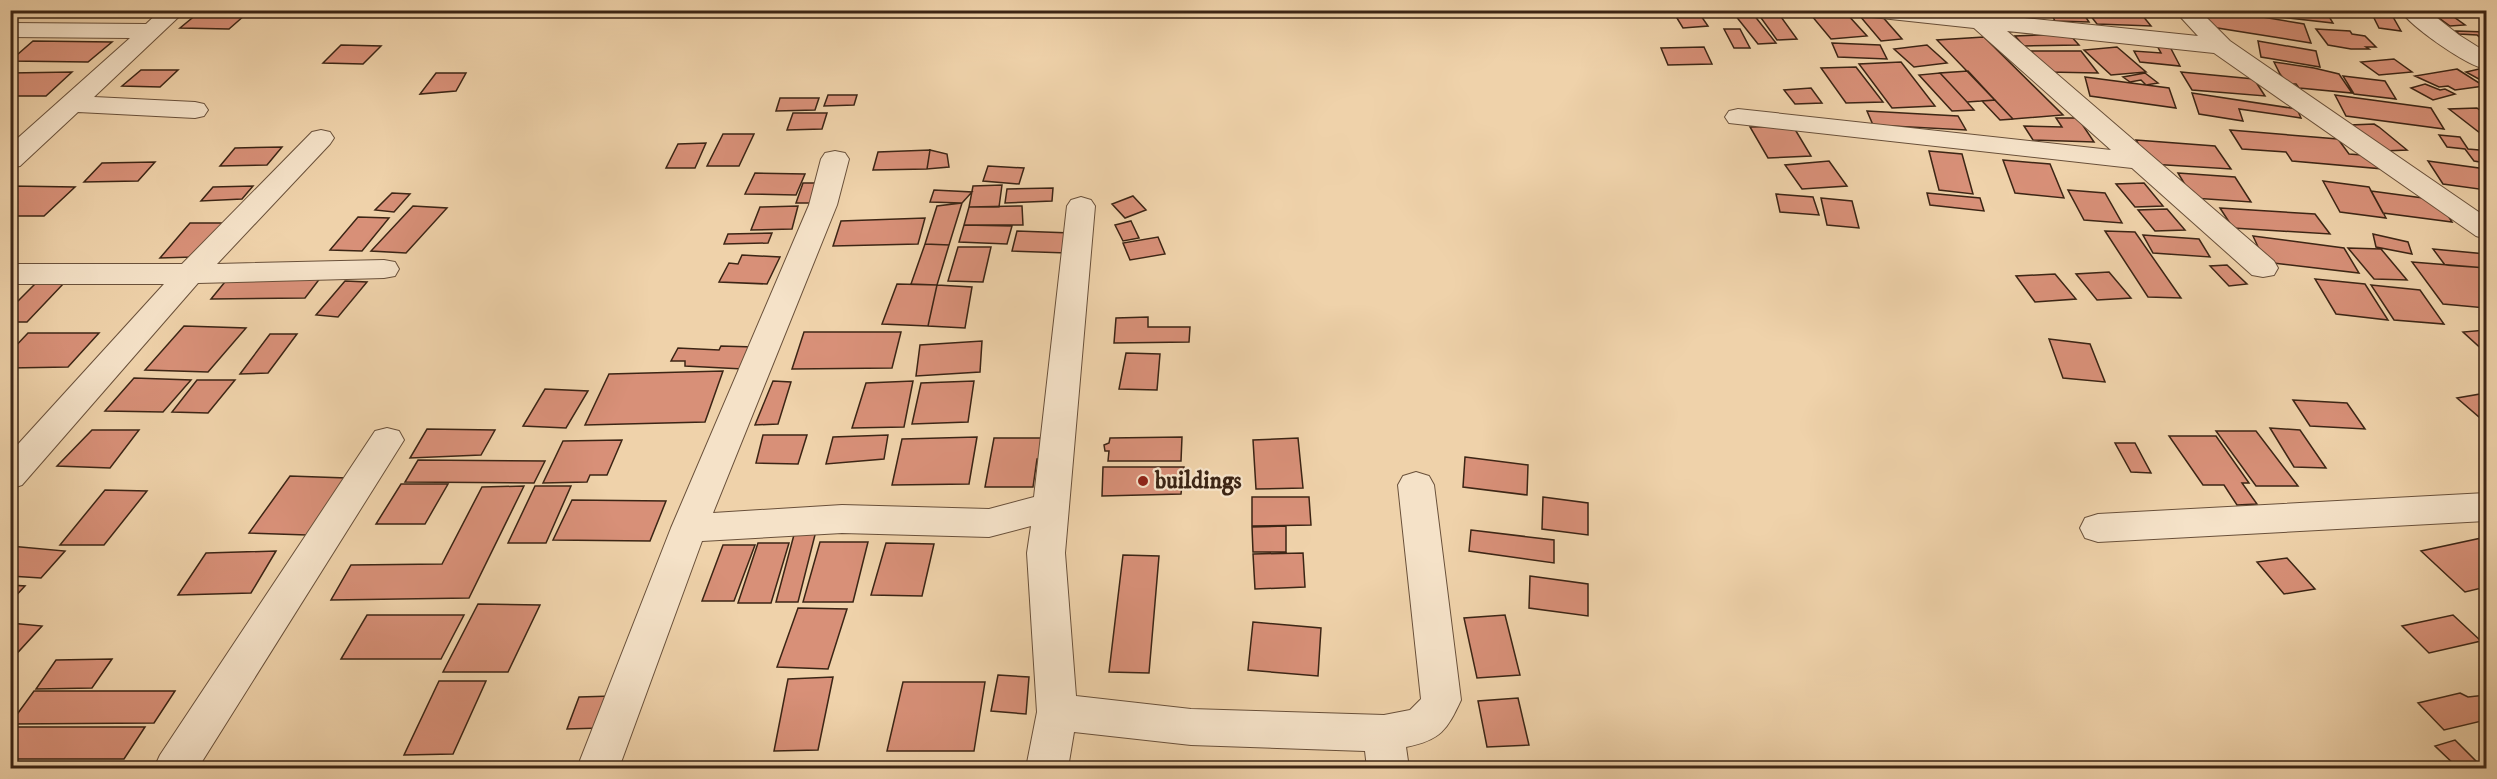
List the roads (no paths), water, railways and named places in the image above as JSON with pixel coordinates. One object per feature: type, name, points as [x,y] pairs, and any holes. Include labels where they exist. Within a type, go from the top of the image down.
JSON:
[{"type":"street","points":[[10,160],[175,10]]},
{"type":"street","points":[[1872,10],[2221,46]]},
{"type":"street","points":[[2185,10],[2221,46],[2487,230]]},
{"type":"street","points":[[2411,10],[2450,40],[2487,62]]},
{"type":"street","points":[[1983,23],[2263,268]]},
{"type":"street","points":[[10,30],[151,31]]},
{"type":"street","points":[[71,104],[195,110]]},
{"type":"street","points":[[1738,117],[2141,161]]},
{"type":"street","points":[[10,477],[190,274],[321,138]]},
{"type":"street","points":[[598,768],[689,528],[823,205],[835,159]]},
{"type":"street","points":[[1047,768],[1057,712],[1046,553],[1081,206]]},
{"type":"street","points":[[10,274],[190,274],[384,269]]},
{"type":"street","points":[[175,768],[387,440]]},
{"type":"street","points":[[1057,712],[1386,751],[1432,716],[1441,700],[1416,485]]},
{"type":"street","points":[[689,528],[842,519],[989,523],[1049,507]]},
{"type":"street","points":[[2098,528],[2485,509]]},
{"type":"street","points":[[989,523],[1046,553]]},
{"type":"place","name":"buildings","points":[[1143,481]]}]
